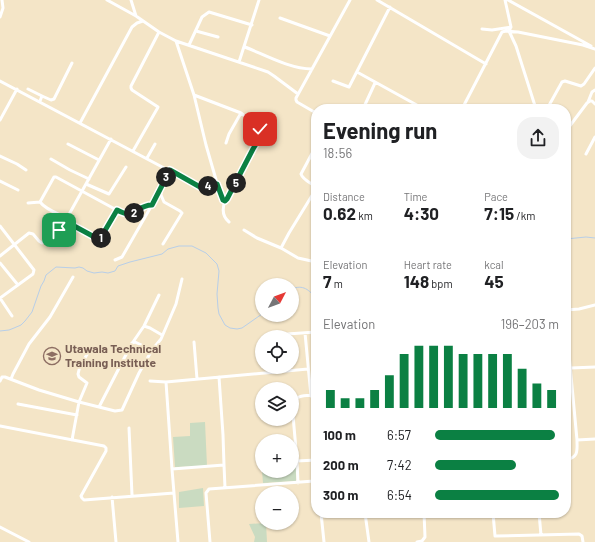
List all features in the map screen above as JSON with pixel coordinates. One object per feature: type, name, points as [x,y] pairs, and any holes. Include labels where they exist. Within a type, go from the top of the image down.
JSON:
[{"type":"street","points":[[0,17],[3,8],[2,0]]},
{"type":"street","points":[[107,0],[136,16],[159,32],[176,40],[268,72],[298,94]]},
{"type":"street","points":[[131,0],[136,16]]},
{"type":"street","points":[[239,62],[259,0]]},
{"type":"street","points":[[311,110],[297,102],[296,98],[350,0]]},
{"type":"street","points":[[377,0],[486,64]]},
{"type":"street","points":[[505,0],[511,27],[509,31]]},
{"type":"street","points":[[508,0],[595,49]]},
{"type":"street","points":[[333,81],[349,87],[390,7]]},
{"type":"street","points":[[189,45],[202,17],[209,12],[252,25]]},
{"type":"street","points":[[280,18],[330,36]]},
{"type":"street","points":[[80,123],[132,27],[143,21]]},
{"type":"street","points":[[482,29],[492,30],[511,27]]},
{"type":"street","points":[[196,30],[218,37]]},
{"type":"street","points":[[509,31],[516,46],[535,104]]},
{"type":"street","points":[[133,151],[158,107],[132,90],[131,86],[159,32]]},
{"type":"street","points":[[465,104],[502,32],[518,32],[583,45],[595,49]]},
{"type":"street","points":[[176,40],[194,95],[217,184],[223,200],[225,201]]},
{"type":"street","points":[[245,47],[277,61],[303,69],[312,68]]},
{"type":"street","points":[[28,89],[51,100],[54,99],[72,63]]},
{"type":"street","points":[[550,104],[562,82],[565,81],[581,86],[595,68]]},
{"type":"street","points":[[357,72],[415,104]]},
{"type":"street","points":[[0,80],[200,187],[217,184]]},
{"type":"street","points":[[365,104],[375,83]]},
{"type":"street","points":[[0,120],[16,89]]},
{"type":"street","points":[[571,124],[587,103],[592,92],[595,90]]},
{"type":"street","points":[[194,95],[241,113],[263,132],[225,201],[223,209],[226,220],[229,222]]},
{"type":"street","points":[[40,101],[42,96]]},
{"type":"street","points":[[587,103],[592,101],[595,104]]},
{"type":"street","points":[[226,143],[229,134],[241,113]]},
{"type":"street","points":[[586,154],[595,138]]},
{"type":"street","points":[[0,256],[28,233],[33,234],[42,243],[59,230],[111,139]]},
{"type":"street","points":[[68,144],[99,160]]},
{"type":"street","points":[[147,158],[155,144]]},
{"type":"street","points":[[0,156],[26,170]]},
{"type":"street","points":[[310,157],[301,176],[311,184]]},
{"type":"street","points":[[51,159],[70,170],[89,178]]},
{"type":"street","points":[[86,184],[109,194],[126,166]]},
{"type":"street","points":[[114,260],[122,257],[170,170]]},
{"type":"street","points":[[40,202],[54,177],[56,177],[124,214],[135,213],[147,205],[152,205]]},
{"type":"street","points":[[0,181],[18,190]]},
{"type":"street","points":[[161,188],[161,195],[164,202],[182,213],[163,244]]},
{"type":"street","points":[[281,248],[311,196]]},
{"type":"street","points":[[28,203],[40,202]]},
{"type":"street","points":[[40,202],[46,208],[98,239],[100,239],[117,210]]},
{"type":"street","points":[[0,226],[34,270],[33,274],[0,298],[12,316]]},
{"type":"street","points":[[244,230],[298,258],[311,261]]},
{"type":"street","points":[[0,263],[18,285]]},
{"type":"street","points":[[11,379],[29,344],[50,317],[72,277]]},
{"type":"street","points":[[0,381],[2,377],[11,379],[39,390],[79,402],[115,411],[122,410],[139,373],[152,350],[161,339],[176,304],[182,279]]},
{"type":"street","points":[[99,407],[122,361],[144,326],[159,295]]},
{"type":"street","points":[[571,309],[595,305]]},
{"type":"street","points":[[144,326],[162,335]]},
{"type":"street","points":[[299,333],[311,332]]},
{"type":"street","points":[[295,434],[293,400],[296,397],[311,396],[305,333]]},
{"type":"street","points":[[133,342],[152,350]]},
{"type":"street","points":[[194,342],[197,379]]},
{"type":"street","points":[[72,440],[79,402],[88,383],[78,374],[80,366],[91,348]]},
{"type":"street","points":[[571,459],[576,456],[577,440],[571,368],[595,367]]},
{"type":"street","points":[[150,382],[166,382],[308,369]]},
{"type":"street","points":[[219,377],[225,488]]},
{"type":"street","points":[[166,382],[178,542]]},
{"type":"street","points":[[18,404],[77,415]]},
{"type":"street","points":[[0,426],[104,446],[106,451],[81,496],[84,500],[174,493]]},
{"type":"street","points":[[129,428],[132,496]]},
{"type":"street","points":[[577,440],[595,439]]},
{"type":"street","points":[[299,461],[311,460]]},
{"type":"street","points":[[172,469],[224,465]]},
{"type":"street","points":[[298,478],[298,483]]},
{"type":"street","points":[[210,542],[206,493],[208,489],[311,482]]},
{"type":"street","points":[[112,497],[116,542]]},
{"type":"street","points":[[322,518],[324,542]]},
{"type":"street","points":[[366,518],[369,542]]},
{"type":"street","points":[[417,542],[422,541],[425,537],[424,518]]},
{"type":"street","points":[[493,518],[494,542]]},
{"type":"street","points":[[540,518],[541,535]]},
{"type":"street","points":[[0,527],[29,542]]},
{"type":"street","points":[[495,536],[579,534],[582,536],[583,542]]},
{"type":"green space","points":[[205,422],[207,466],[175,467],[173,437],[190,436],[190,423]]},
{"type":"green space","points":[[263,478],[296,478],[296,481],[263,483]]},
{"type":"green space","points":[[203,488],[204,506],[179,508],[179,492]]},
{"type":"green space","points":[[249,524],[255,524],[255,530],[266,530],[267,542],[254,542],[255,537]]},
{"type":"waterway","points":[[571,238],[595,238]]},
{"type":"waterway","points":[[0,331],[9,330],[21,325],[25,321],[32,312],[46,275],[56,267],[79,267],[94,273],[108,273],[115,271],[118,266],[162,254],[168,249],[179,246],[192,246],[206,253],[217,264],[219,271],[217,294],[218,308],[219,314],[225,325],[230,328],[242,328],[255,319]]},
{"type":"waterway","points":[[299,287],[306,289],[311,293]]},
{"type":"place","name":"Utawala Technical Training Institute","points":[[52,356]]},
{"type":"route","points":[[59,230],[65,221],[100,239],[117,210],[124,214],[130,214],[135,213],[147,205],[152,205],[170,170],[200,187],[217,184],[223,200],[225,201],[263,132],[260,129]]}]
